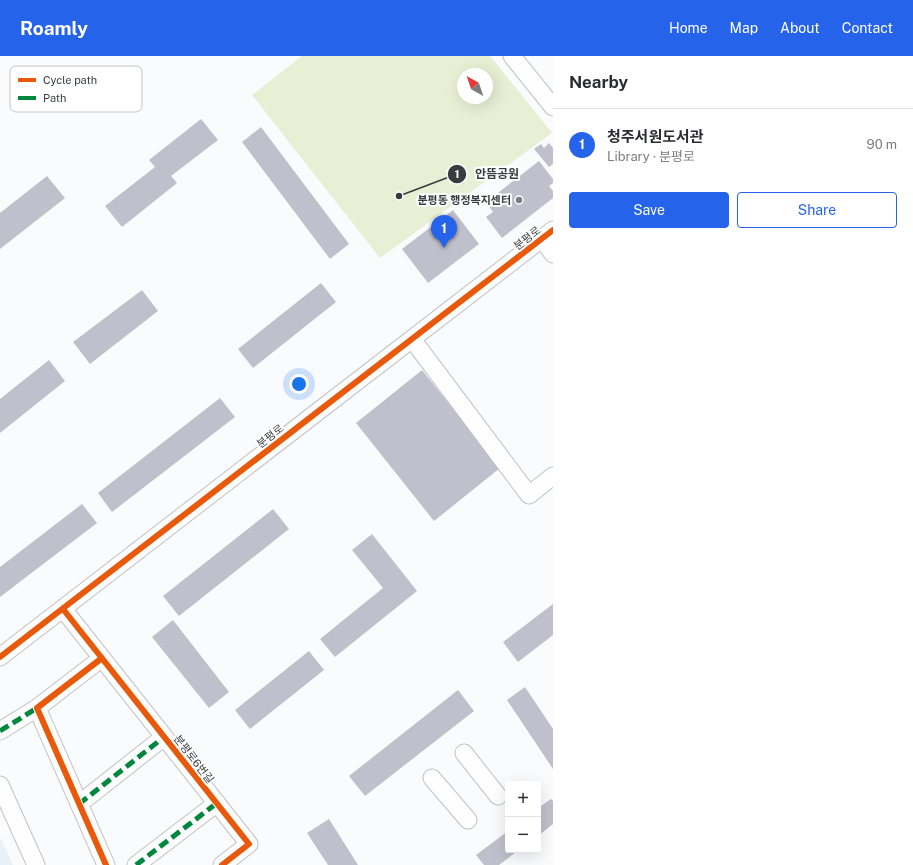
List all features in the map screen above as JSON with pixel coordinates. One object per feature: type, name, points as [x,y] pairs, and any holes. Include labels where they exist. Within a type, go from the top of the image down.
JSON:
[{"type":"street","points":[[512,56],[553,107]]},
{"type":"street","points":[[547,235],[553,254]]},
{"type":"street","name":"분평로","points":[[0,657],[547,235]]},
{"type":"street","points":[[412,339],[529,494],[553,476]]},
{"type":"street","name":"분평로6번길","points":[[63,609],[249,844],[222,865]]},
{"type":"street","points":[[0,731],[38,708],[102,658]]},
{"type":"street","points":[[38,708],[106,865]]},
{"type":"street","name":"분평로6번길","points":[[79,804],[164,737]]},
{"type":"street","points":[[464,752],[498,796]]},
{"type":"street","points":[[432,778],[468,820]]},
{"type":"street","points":[[0,785],[36,865]]},
{"type":"street","points":[[136,865],[217,803]]},
{"type":"shaded area","points":[[0,837],[13,865],[0,865]]},
{"type":"green space","points":[[302,56],[490,56],[552,133],[380,258],[252,95]]},
{"type":"building","points":[[201,119],[218,140],[171,176],[177,183],[122,227],[105,206],[155,167],[149,160]]},
{"type":"building","points":[[261,127],[349,244],[330,259],[242,142]]},
{"type":"building","points":[[549,143],[553,148],[553,164],[549,167],[534,149],[541,144],[544,148]]},
{"type":"building","name":"분평동 행정복지센터","points":[[539,161],[553,179],[553,183],[549,186],[553,191],[553,198],[502,238],[486,217],[493,212],[486,202]]},
{"type":"building","points":[[47,176],[65,198],[0,249],[0,213]]},
{"type":"building","points":[[453,210],[479,244],[428,283],[402,249]]},
{"type":"building","points":[[321,283],[336,302],[253,368],[238,349]]},
{"type":"building","points":[[142,290],[158,311],[90,364],[73,342]]},
{"type":"building","points":[[49,360],[65,381],[0,433],[0,399]]},
{"type":"building","points":[[422,370],[500,468],[434,521],[356,423]]},
{"type":"building","points":[[220,398],[235,417],[112,512],[98,493]]},
{"type":"building","points":[[82,504],[97,523],[0,597],[0,567]]},
{"type":"building","points":[[273,509],[289,529],[179,616],[163,596]]},
{"type":"building","points":[[372,534],[417,591],[335,657],[320,639],[383,588],[352,550]]},
{"type":"building","points":[[553,604],[553,635],[518,662],[503,642]]},
{"type":"building","points":[[173,620],[229,692],[209,708],[152,637]]},
{"type":"building","points":[[309,651],[324,670],[250,729],[235,710]]},
{"type":"building","points":[[525,687],[553,729],[553,769],[507,700]]},
{"type":"building","points":[[458,690],[474,711],[365,796],[349,776]]},
{"type":"building","points":[[551,799],[553,801],[553,824],[541,834],[541,817],[541,806]]},
{"type":"building","points":[[329,819],[358,865],[328,865],[307,833]]},
{"type":"building","points":[[505,833],[505,853],[515,853],[499,865],[484,865],[476,855]]},
{"type":"marked path","points":[[0,731],[37,708]]},
{"type":"marked path","points":[[79,804],[164,737]]},
{"type":"marked path","points":[[136,865],[217,803]]},
{"type":"cycle path","points":[[0,657],[553,230]]},
{"type":"cycle path","points":[[63,609],[249,844],[222,865]]},
{"type":"cycle path","points":[[102,658],[37,708],[106,865]]},
{"type":"place","name":"안뜸공원","points":[[399,196]]},
{"type":"place","name":"분평동 행정복지센터","points":[[519,200]]},
{"type":"place","name":"청주서원도서관","points":[[444,248]]}]
